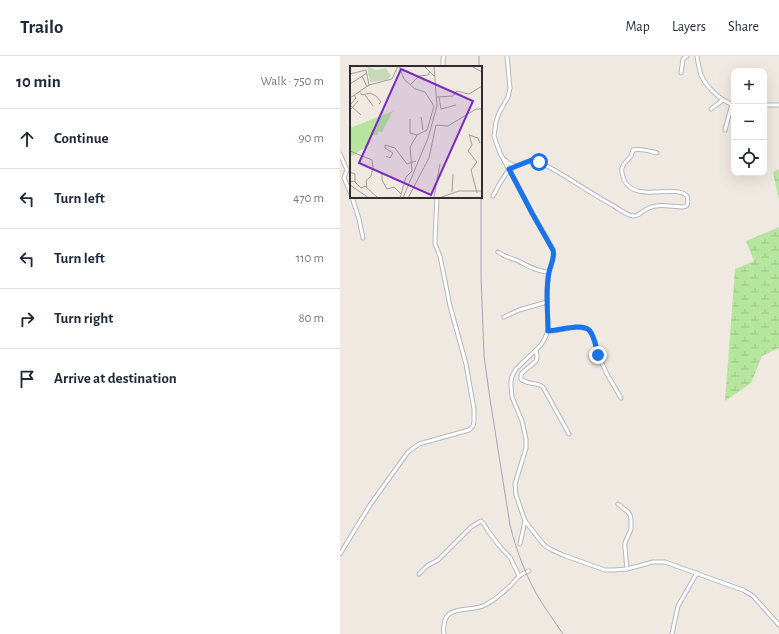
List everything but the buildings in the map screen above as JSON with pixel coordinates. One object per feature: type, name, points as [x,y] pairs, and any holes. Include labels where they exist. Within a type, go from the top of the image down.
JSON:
[{"type":"street","points":[[443,66],[444,56]]},
{"type":"street","points":[[507,56],[510,88],[508,97],[499,113],[494,134],[503,159],[554,254],[549,272],[547,290],[548,331],[541,345],[516,369],[512,376],[512,397],[522,420],[526,439],[526,448],[515,484],[516,496],[525,521],[544,545],[550,549],[605,570],[627,569],[653,562],[664,562],[748,593],[753,596],[779,625]]},
{"type":"street","points":[[680,73],[683,59],[687,56]]},
{"type":"street","points":[[697,56],[699,68],[705,82],[723,100],[731,103]]},
{"type":"street","points":[[711,109],[723,100]]},
{"type":"street","points":[[767,105],[779,105]]},
{"type":"street","points":[[725,130],[731,110]]},
{"type":"street","points":[[493,196],[509,169],[528,161],[535,160],[556,170],[600,199],[629,215],[637,215],[646,209],[656,206],[686,207],[688,196],[683,192],[647,192],[631,188],[627,185],[622,171],[627,159],[631,157],[633,150],[637,149],[657,153]]},
{"type":"street","points":[[340,154],[347,170],[344,178],[350,192]]},
{"type":"street","points":[[503,159],[516,166]]},
{"type":"street","points":[[352,198],[363,238]]},
{"type":"street","points":[[340,554],[341,550],[370,505],[408,452],[419,444],[469,430],[473,426],[474,409],[466,364],[450,306],[440,256],[435,244],[437,198]]},
{"type":"street","points":[[498,252],[506,257],[542,272],[549,272]]},
{"type":"street","points":[[504,317],[519,310],[547,302]]},
{"type":"street","points":[[548,331],[576,327],[588,329],[591,332],[598,355],[607,374],[621,398]]},
{"type":"street","points":[[536,350],[538,356],[536,361],[522,374],[522,379],[525,382],[539,384],[543,387],[569,434]]},
{"type":"street","points":[[618,504],[628,512],[631,519],[631,529],[625,543],[627,569]]},
{"type":"street","points":[[419,574],[427,566],[438,560],[471,527],[481,521],[501,548],[510,557],[519,576]]},
{"type":"street","points":[[520,544],[525,521]]},
{"type":"street","points":[[444,634],[445,621],[449,614],[459,610],[468,610],[484,606],[506,590],[519,576],[529,571]]},
{"type":"street","points":[[672,634],[678,606],[696,573]]},
{"type":"green space","points":[[779,169],[779,200],[773,172]]},
{"type":"green space","points":[[779,227],[779,348],[762,356],[751,383],[725,401],[735,269],[754,261],[746,241]]},
{"type":"railway","points":[[479,56],[479,66]]},
{"type":"railway","points":[[481,198],[481,276],[484,356],[510,525],[518,552],[533,587],[543,605],[563,634]]},
{"type":"route","points":[[539,162],[532,160],[509,169],[554,254],[549,272],[547,290],[548,331],[576,327],[588,329],[591,332],[595,342],[598,355]]}]
